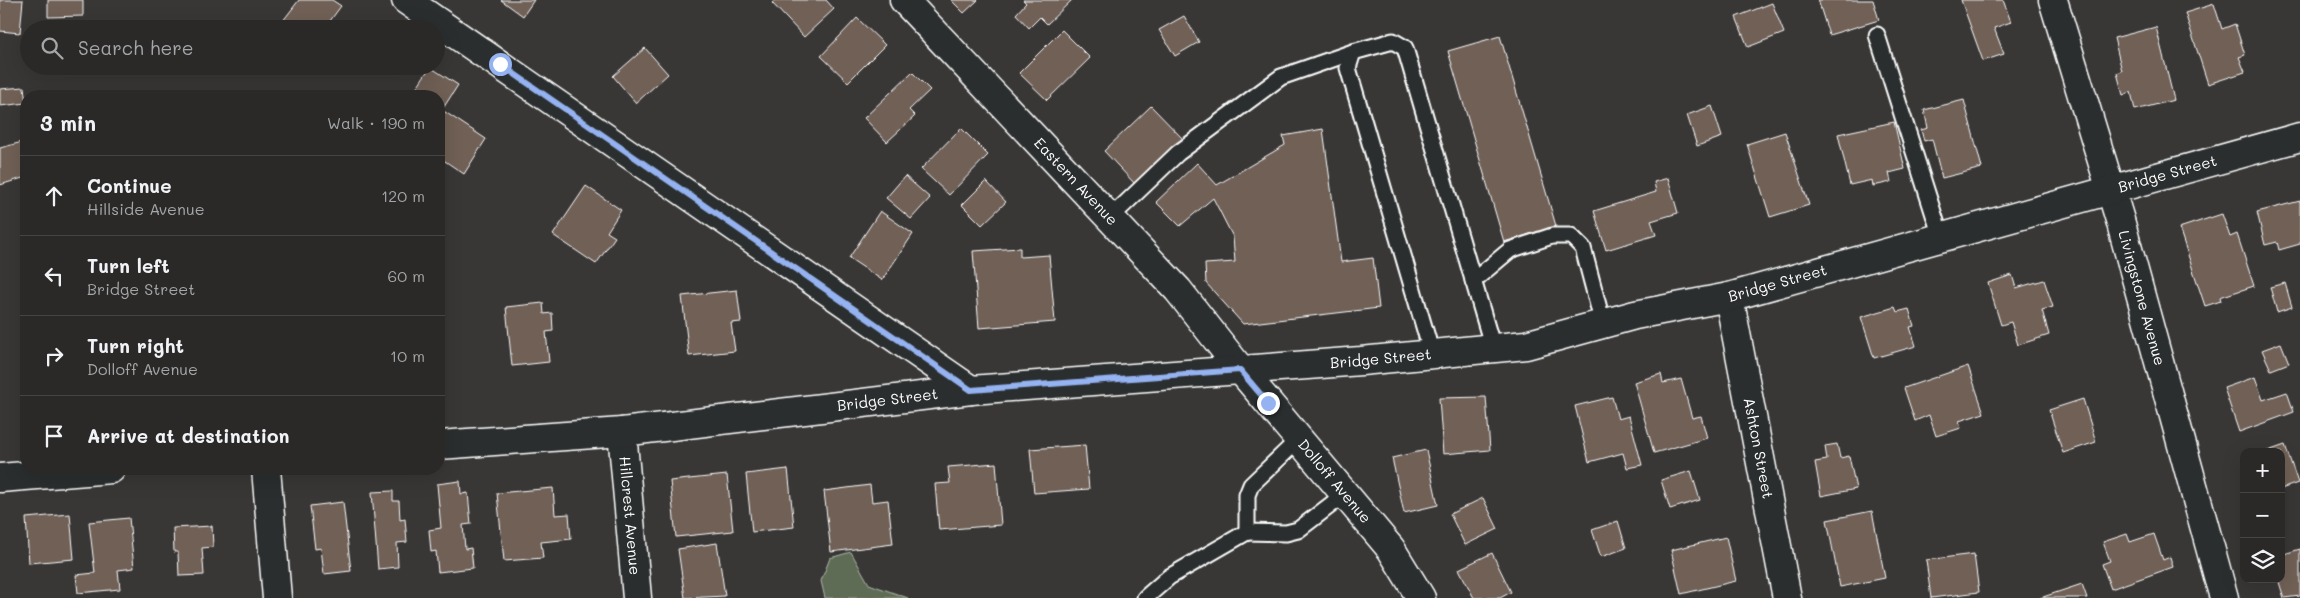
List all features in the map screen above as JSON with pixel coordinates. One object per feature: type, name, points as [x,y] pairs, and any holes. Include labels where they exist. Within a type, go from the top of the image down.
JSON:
[{"type":"street","points":[[406,0],[435,20]]},
{"type":"street","name":"Eastern Avenue","points":[[904,0],[1178,290],[1240,370]]},
{"type":"street","name":"Livingstone Avenue","points":[[2053,0],[2111,190],[2224,598]]},
{"type":"street","points":[[445,27],[971,390]]},
{"type":"street","name":"Bridge Street","points":[[445,445],[622,432],[971,390],[1240,370],[1526,345],[1635,315],[1730,297],[2300,137]]},
{"type":"street","name":"Ashton Street","points":[[1730,297],[1787,598]]},
{"type":"street","name":"Dolloff Avenue","points":[[1240,370],[1391,549],[1421,598]]},
{"type":"street","name":"Hillcrest Avenue","points":[[622,432],[637,598]]},
{"type":"street","points":[[0,478],[37,475]]},
{"type":"street","points":[[267,475],[277,598]]},
{"type":"lane","points":[[1877,35],[1941,237]]},
{"type":"lane","points":[[1110,218],[1178,153],[1281,77],[1353,52],[1392,41],[1405,48],[1493,348]]},
{"type":"lane","points":[[1353,52],[1348,68],[1432,354]]},
{"type":"lane","points":[[1473,281],[1510,250],[1552,236],[1571,236],[1583,248],[1603,324]]},
{"type":"lane","points":[[1247,532],[1247,495],[1251,485],[1299,439]]},
{"type":"lane","points":[[1145,598],[1169,577],[1247,532],[1286,533],[1298,530],[1345,494]]},
{"type":"green space","points":[[851,552],[869,584],[908,598],[825,598],[821,581],[830,558]]},
{"type":"building","points":[[0,0],[23,0],[20,33],[0,31]]},
{"type":"building","points":[[48,0],[83,0],[83,16],[48,17]]},
{"type":"building","points":[[299,0],[332,0],[341,6],[331,20],[284,20]]},
{"type":"building","points":[[501,0],[534,0],[523,16]]},
{"type":"building","points":[[775,0],[826,0],[834,9],[804,37],[772,3]]},
{"type":"building","points":[[951,0],[978,0],[964,13]]},
{"type":"building","points":[[1023,0],[1072,0],[1047,24],[1040,17],[1029,28],[1016,14],[1026,3]]},
{"type":"building","points":[[1818,0],[1873,0],[1879,20],[1829,35]]},
{"type":"building","points":[[1961,0],[2003,0],[2011,22],[1994,28],[2004,54],[1983,61]]},
{"type":"building","points":[[1772,3],[1784,33],[1748,47],[1736,17]]},
{"type":"building","points":[[2214,4],[2222,29],[2235,24],[2245,55],[2239,57],[2245,72],[2208,84],[2185,13]]},
{"type":"building","points":[[1184,16],[1199,42],[1175,56],[1159,30]]},
{"type":"building","points":[[857,18],[885,45],[848,82],[821,56]]},
{"type":"building","points":[[2156,27],[2174,100],[2135,110],[2131,92],[2123,95],[2117,73],[2122,71],[2114,38]]},
{"type":"building","points":[[1062,30],[1090,58],[1047,100],[1019,73]]},
{"type":"building","points":[[1500,36],[1556,226],[1504,242],[1448,51]]},
{"type":"building","points":[[645,48],[668,74],[636,103],[613,76]]},
{"type":"building","points":[[912,72],[930,90],[909,110],[915,116],[887,142],[864,118]]},
{"type":"building","points":[[425,75],[442,75],[458,85],[445,105],[445,90],[415,90]]},
{"type":"building","points":[[24,87],[24,90],[20,90],[20,104],[0,106],[0,89]]},
{"type":"building","points":[[1964,100],[1982,168],[1942,178],[1932,139],[1924,141],[1921,130],[1928,128],[1924,110]]},
{"type":"building","points":[[1151,106],[1183,139],[1135,184],[1104,151]]},
{"type":"building","points":[[1712,106],[1722,137],[1697,146],[1687,115]]},
{"type":"building","points":[[445,112],[486,139],[464,174],[445,161]]},
{"type":"building","points":[[1894,122],[1905,169],[1889,173],[1891,182],[1873,186],[1872,180],[1850,185],[1838,134]]},
{"type":"building","points":[[961,128],[988,155],[949,195],[921,169]]},
{"type":"building","points":[[1323,129],[1341,262],[1373,258],[1379,308],[1243,324],[1206,283],[1205,264],[1235,262],[1233,237],[1213,198],[1180,226],[1156,202],[1197,163],[1217,185],[1285,145],[1283,136]]},
{"type":"building","points":[[1785,132],[1809,205],[1770,217],[1747,144]]},
{"type":"building","points":[[20,143],[20,179],[0,185],[0,148]]},
{"type":"building","points":[[905,176],[930,198],[911,219],[886,198]]},
{"type":"building","points":[[1668,178],[1678,213],[1651,221],[1656,235],[1606,250],[1594,211],[1656,192],[1654,182]]},
{"type":"building","points":[[986,181],[1006,202],[982,225],[962,205]]},
{"type":"building","points":[[586,186],[621,210],[607,232],[615,237],[596,264],[553,235]]},
{"type":"building","points":[[2300,201],[2300,244],[2279,250],[2277,242],[2265,245],[2257,212]]},
{"type":"building","points":[[880,211],[913,234],[882,280],[849,258]]},
{"type":"building","points":[[2222,214],[2230,237],[2237,234],[2254,286],[2220,297],[2221,301],[2205,306],[2179,228]]},
{"type":"building","points":[[1020,248],[1020,257],[1049,255],[1055,322],[979,328],[973,251]]},
{"type":"building","points":[[2012,275],[2016,288],[2044,280],[2053,307],[2042,310],[2049,335],[2018,345],[2011,322],[2001,325],[1988,283]]},
{"type":"building","points":[[2285,283],[2292,307],[2277,312],[2270,287]]},
{"type":"building","points":[[737,290],[741,322],[731,323],[735,351],[689,356],[682,296]]},
{"type":"building","points":[[543,303],[544,314],[552,313],[553,331],[546,332],[549,362],[512,366],[506,307]]},
{"type":"building","points":[[1895,307],[1897,312],[1909,309],[1914,326],[1910,327],[1916,346],[1874,358],[1861,317]]},
{"type":"building","points":[[2281,343],[2289,363],[2271,370],[2262,350]]},
{"type":"building","points":[[1968,366],[1984,413],[1959,421],[1961,428],[1936,436],[1929,415],[1915,421],[1904,388]]},
{"type":"building","points":[[1661,374],[1663,383],[1681,379],[1692,418],[1701,416],[1707,438],[1654,453],[1634,382]]},
{"type":"building","points":[[2255,377],[2263,400],[2287,392],[2294,412],[2239,432],[2224,388]]},
{"type":"building","points":[[1486,397],[1490,450],[1443,454],[1439,398]]},
{"type":"building","points":[[1612,397],[1618,419],[1629,416],[1642,465],[1627,468],[1623,453],[1589,462],[1575,406]]},
{"type":"building","points":[[2083,399],[2096,442],[2063,453],[2049,410]]},
{"type":"building","points":[[1837,444],[1840,458],[1849,456],[1856,489],[1821,496],[1815,462],[1827,460],[1825,446]]},
{"type":"building","points":[[1085,445],[1089,489],[1034,493],[1030,449]]},
{"type":"building","points":[[2285,445],[2298,483],[2285,488],[2285,448],[2276,448]]},
{"type":"building","points":[[1426,450],[1438,505],[1404,513],[1392,458]]},
{"type":"building","points":[[996,463],[1001,525],[939,530],[935,484],[950,483],[948,467]]},
{"type":"building","points":[[788,469],[794,527],[752,532],[746,474]]},
{"type":"building","points":[[1691,471],[1700,500],[1670,509],[1661,480]]},
{"type":"building","points":[[727,475],[733,531],[676,537],[670,481]]},
{"type":"building","points":[[460,481],[461,494],[468,493],[471,524],[463,525],[465,549],[471,548],[473,568],[438,572],[436,551],[431,552],[429,530],[441,528],[437,484]]},
{"type":"building","points":[[870,485],[872,502],[888,500],[893,544],[831,552],[824,491]]},
{"type":"building","points":[[553,488],[555,515],[569,514],[571,539],[541,542],[543,558],[504,561],[497,493]]},
{"type":"building","points":[[393,491],[393,501],[399,501],[400,520],[405,519],[407,542],[397,543],[398,567],[378,569],[372,492]]},
{"type":"building","points":[[1483,498],[1498,529],[1465,545],[1450,514]]},
{"type":"building","points":[[343,502],[351,571],[324,574],[321,548],[315,549],[310,506]]},
{"type":"building","points":[[1872,511],[1885,578],[1840,587],[1827,520]]},
{"type":"building","points":[[70,514],[74,559],[29,563],[26,518]]},
{"type":"building","points":[[129,518],[134,568],[118,570],[120,589],[78,593],[76,575],[95,573],[89,522]]},
{"type":"building","points":[[1618,521],[1626,548],[1601,557],[1592,530]]},
{"type":"building","points":[[212,526],[213,547],[202,548],[204,575],[179,576],[178,552],[174,552],[173,528]]},
{"type":"building","points":[[2127,534],[2130,542],[2154,534],[2163,560],[2170,557],[2173,567],[2111,589],[2102,564],[2110,561],[2103,542]]},
{"type":"building","points":[[1726,537],[1736,581],[1681,594],[1671,550]]},
{"type":"building","points":[[717,543],[725,596],[685,598],[678,549]]},
{"type":"building","points":[[2300,549],[2300,596],[2284,598],[2279,583],[2285,583],[2285,554]]},
{"type":"building","points":[[1492,553],[1511,592],[1500,598],[1474,598],[1459,569]]},
{"type":"building","points":[[1974,554],[1979,592],[1931,598],[1926,560]]},
{"type":"building","points":[[2082,584],[2087,598],[2040,598]]},
{"type":"route","points":[[500,64],[971,390],[1240,370],[1268,403]]}]
